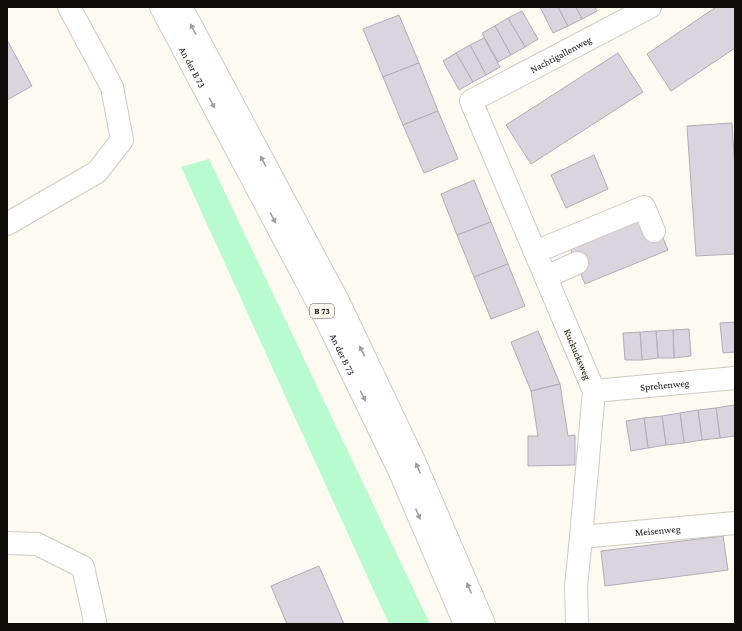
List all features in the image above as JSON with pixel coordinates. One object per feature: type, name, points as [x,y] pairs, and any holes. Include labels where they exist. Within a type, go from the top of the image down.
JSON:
[{"type":"main road","points":[[7,224],[97,172],[122,140],[112,87],[69,7]]},
{"type":"main road","name":"An der B 73","points":[[161,7],[319,305],[399,470],[464,624]]},
{"type":"main road","name":"An der B 73","points":[[181,7],[338,301],[415,463],[484,624]]},
{"type":"main road","name":"Nachtigallenweg","points":[[471,101],[650,7]]},
{"type":"main road","name":"Kuckucksweg","points":[[471,101],[594,391],[576,586],[577,624]]},
{"type":"main road","points":[[535,252],[644,207],[654,231]]},
{"type":"main road","points":[[546,277],[577,263]]},
{"type":"main road","name":"Sprehenweg","points":[[594,391],[735,378]]},
{"type":"main road","name":"Meisenweg","points":[[581,537],[735,523]]},
{"type":"main road","points":[[7,543],[37,544],[83,567],[95,621],[94,624]]},
{"type":"green space","points":[[209,159],[430,624],[389,624],[181,167]]},
{"type":"building","points":[[540,7],[558,7],[568,26],[553,33]]},
{"type":"building","points":[[558,7],[576,7],[582,19],[568,26]]},
{"type":"building","points":[[576,7],[595,7],[597,11],[582,19]]},
{"type":"building","points":[[716,7],[735,7],[735,48],[671,91],[647,54]]},
{"type":"building","points":[[522,11],[538,39],[525,47],[508,18]]},
{"type":"building","points":[[399,15],[419,63],[383,77],[363,29]]},
{"type":"building","points":[[508,18],[525,47],[511,55],[495,26]]},
{"type":"building","points":[[495,26],[511,55],[498,62],[482,33]]},
{"type":"building","points":[[484,38],[500,67],[486,75],[470,45]]},
{"type":"building","points":[[7,40],[32,86],[7,100]]},
{"type":"building","points":[[470,45],[486,75],[473,82],[456,53]]},
{"type":"building","points":[[456,53],[473,82],[459,90],[443,61]]},
{"type":"building","points":[[618,53],[643,92],[531,164],[506,125]]},
{"type":"building","points":[[419,63],[438,111],[403,125],[383,77]]},
{"type":"building","points":[[438,111],[458,159],[424,173],[403,125]]},
{"type":"building","points":[[732,123],[735,170],[735,254],[696,256],[687,126]]},
{"type":"building","points":[[594,155],[608,189],[566,208],[551,175]]},
{"type":"building","points":[[474,180],[491,222],[457,235],[441,194]]},
{"type":"building","points":[[651,209],[668,250],[585,284],[568,243]]},
{"type":"building","points":[[491,222],[508,264],[474,277],[457,235]]},
{"type":"building","points":[[508,264],[525,306],[491,319],[474,277]]},
{"type":"building","points":[[735,322],[735,352],[723,353],[720,323]]},
{"type":"building","points":[[689,329],[691,356],[674,358],[673,330]]},
{"type":"building","points":[[673,330],[674,358],[658,358],[656,331]]},
{"type":"building","points":[[538,331],[560,384],[531,391],[511,342]]},
{"type":"building","points":[[656,331],[658,358],[642,360],[640,332]]},
{"type":"building","points":[[640,332],[642,360],[625,360],[623,333]]},
{"type":"building","points":[[560,384],[568,436],[575,435],[575,465],[528,466],[528,436],[538,436],[531,391]]},
{"type":"building","points":[[734,405],[735,436],[720,438],[716,408]]},
{"type":"building","points":[[716,408],[720,438],[702,440],[698,410]]},
{"type":"building","points":[[698,410],[702,440],[684,443],[680,413]]},
{"type":"building","points":[[680,413],[684,443],[666,445],[662,416]]},
{"type":"building","points":[[662,416],[666,445],[648,448],[644,418]]},
{"type":"building","points":[[644,418],[648,448],[631,451],[626,421]]},
{"type":"building","points":[[723,536],[728,570],[605,586],[601,551]]},
{"type":"building","points":[[319,566],[344,624],[287,624],[271,586]]}]
